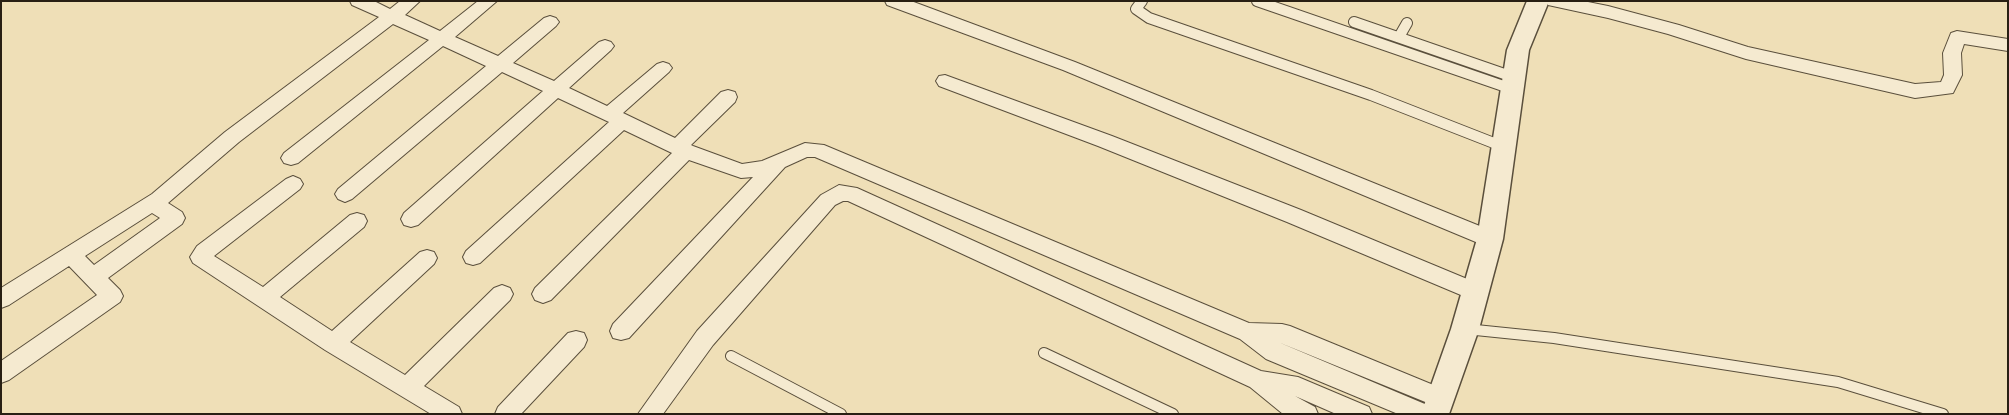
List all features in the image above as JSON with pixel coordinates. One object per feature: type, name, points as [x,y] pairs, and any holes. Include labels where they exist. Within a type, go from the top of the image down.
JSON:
[{"type":"street","points":[[358,1],[557,90],[682,149],[741,171],[765,168],[805,150],[817,150],[1248,332],[1282,333],[1433,408],[1465,329],[1490,239],[1518,50],[1538,1]]},
{"type":"street","points":[[1,298],[152,203],[232,137],[412,1]]},
{"type":"street","points":[[291,158],[489,1]]},
{"type":"street","points":[[893,1],[1069,66],[1490,239]]},
{"type":"street","points":[[1554,1],[1608,12],[1673,29],[1746,53],[1915,91],[1947,88],[1953,75],[1952,53],[1957,37],[2008,45]]},
{"type":"street","points":[[344,194],[550,22]]},
{"type":"street","points":[[411,219],[606,46]]},
{"type":"street","points":[[473,258],[616,118],[663,68]]},
{"type":"street","points":[[945,81],[1105,141],[1285,212],[1476,292]]},
{"type":"street","points":[[543,294],[682,149],[728,97]]},
{"type":"street","points":[[622,331],[778,162]]},
{"type":"street","points":[[294,184],[200,257],[333,343],[451,414]]},
{"type":"street","points":[[649,414],[705,338],[828,200],[839,193],[850,193],[1258,380],[1290,406],[1307,414]]},
{"type":"street","points":[[93,277],[175,218],[152,203]]},
{"type":"street","points":[[263,299],[357,221]]},
{"type":"street","points":[[1,373],[112,296],[71,255]]},
{"type":"street","points":[[333,343],[427,258]]},
{"type":"street","points":[[408,387],[502,294]]},
{"type":"street","points":[[506,414],[576,340]]},
{"type":"street","points":[[1258,380],[1298,387],[1361,414]]},
{"type":"lane","points":[[1142,1],[1136,9],[1149,18],[1371,95],[1504,147]]},
{"type":"lane","points":[[1257,1],[1512,83]]},
{"type":"lane","points":[[1354,22],[1399,37],[1512,83]]},
{"type":"lane","points":[[1399,37],[1407,23]]},
{"type":"lane","points":[[1465,329],[1554,338],[1838,382],[1943,414]]},
{"type":"lane","points":[[1044,353],[1173,414]]},
{"type":"lane","points":[[731,356],[841,414]]}]
